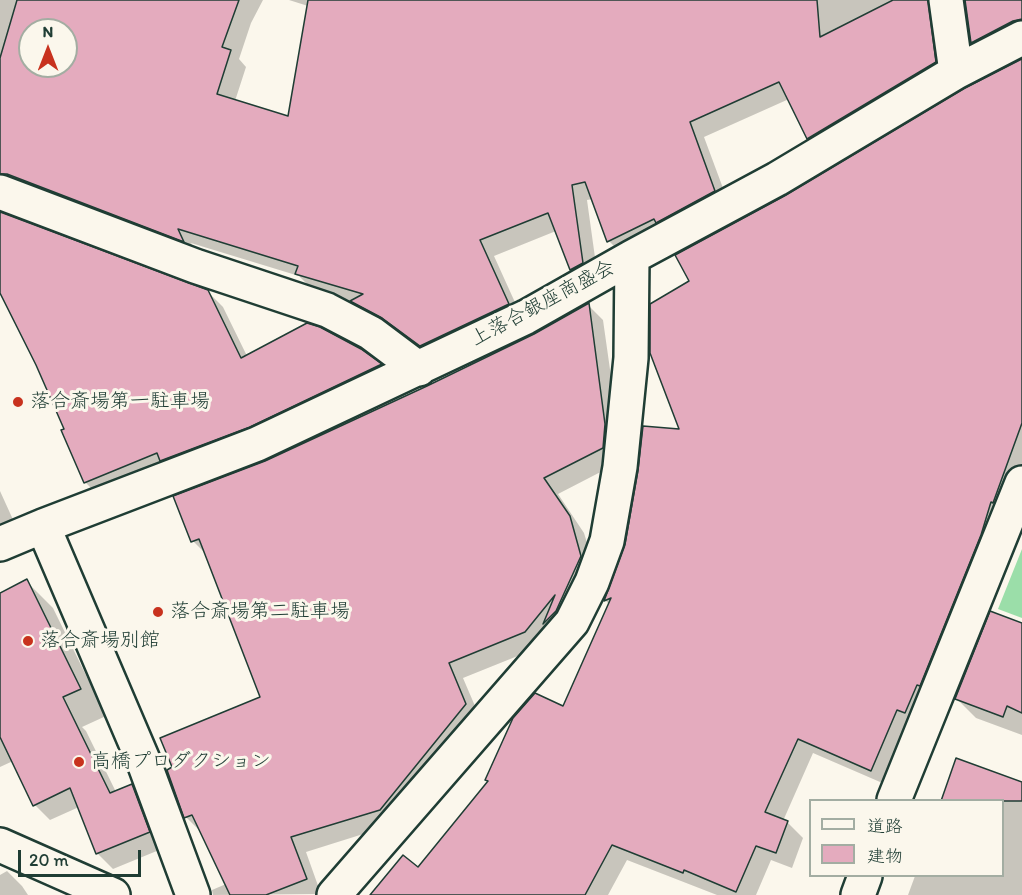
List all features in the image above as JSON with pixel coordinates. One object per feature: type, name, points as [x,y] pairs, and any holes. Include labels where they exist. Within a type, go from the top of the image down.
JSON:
[{"type":"street","points":[[946,0],[956,72]]},
{"type":"street","name":"上落合銀座商盛会","points":[[0,544],[257,444],[526,317],[632,256],[777,179],[956,72],[1022,38]]},
{"type":"street","points":[[0,192],[195,266],[327,310],[371,333],[419,369]]},
{"type":"street","points":[[334,895],[572,622],[592,582],[607,541],[620,467],[631,358],[632,256]]},
{"type":"street","points":[[895,799],[1022,483]]},
{"type":"street","points":[[43,526],[143,760],[193,895]]},
{"type":"street","points":[[0,845],[113,895]]},
{"type":"street","points":[[858,895],[865,877]]},
{"type":"green space","points":[[1022,549],[1022,618],[998,609]]},
{"type":"building","points":[[17,0],[239,0],[222,47],[231,50],[217,94],[288,116],[308,0],[817,0],[820,37],[893,0],[928,0],[936,62],[807,139],[779,82],[690,122],[715,191],[656,223],[654,219],[607,242],[585,182],[572,185],[583,263],[570,270],[548,213],[480,240],[509,304],[420,346],[382,318],[350,301],[363,294],[295,274],[298,266],[178,229],[184,242],[7,174],[0,174],[0,58]]},
{"type":"building","points":[[965,0],[1022,0],[1022,19],[1013,21],[971,43]]},
{"type":"building","points":[[1022,59],[1022,423],[993,503],[991,502],[981,535],[920,686],[917,685],[905,713],[897,710],[871,771],[798,739],[765,812],[788,821],[776,853],[756,846],[736,892],[684,870],[683,873],[612,845],[585,895],[370,895],[403,855],[418,867],[488,781],[485,780],[513,718],[535,693],[563,706],[611,598],[604,601],[625,544],[643,426],[679,429],[650,353],[650,304],[689,281],[675,255],[786,195],[965,88]]},
{"type":"building","points":[[0,212],[208,290],[241,358],[307,323],[320,327],[361,349],[382,364],[250,427],[160,461],[157,453],[84,483],[61,430],[64,429],[36,365],[0,293]]},
{"type":"building","points":[[589,303],[605,424],[603,448],[544,478],[570,516],[581,556],[556,611],[543,624],[555,595],[525,632],[449,663],[466,704],[380,810],[291,837],[307,879],[266,895],[230,895],[192,815],[184,818],[167,770],[172,767],[160,738],[260,697],[199,539],[191,542],[173,496],[265,461],[427,386],[534,334]]},
{"type":"building","points":[[27,579],[81,689],[63,697],[110,793],[132,784],[150,832],[96,854],[70,788],[33,806],[0,737],[0,593]]},
{"type":"building","points":[[990,611],[1022,623],[1022,713],[1007,706],[1003,717],[955,699]]},
{"type":"building","points":[[956,758],[1022,782],[1022,801],[942,799]]},
{"type":"place","name":"落合斎場第一駐車場","points":[[18,402]]},
{"type":"place","name":"落合斎場第二駐車場","points":[[158,612]]},
{"type":"place","name":"落合斎場別館","points":[[28,641]]},
{"type":"place","name":"高橋プロダクション","points":[[79,762]]}]
